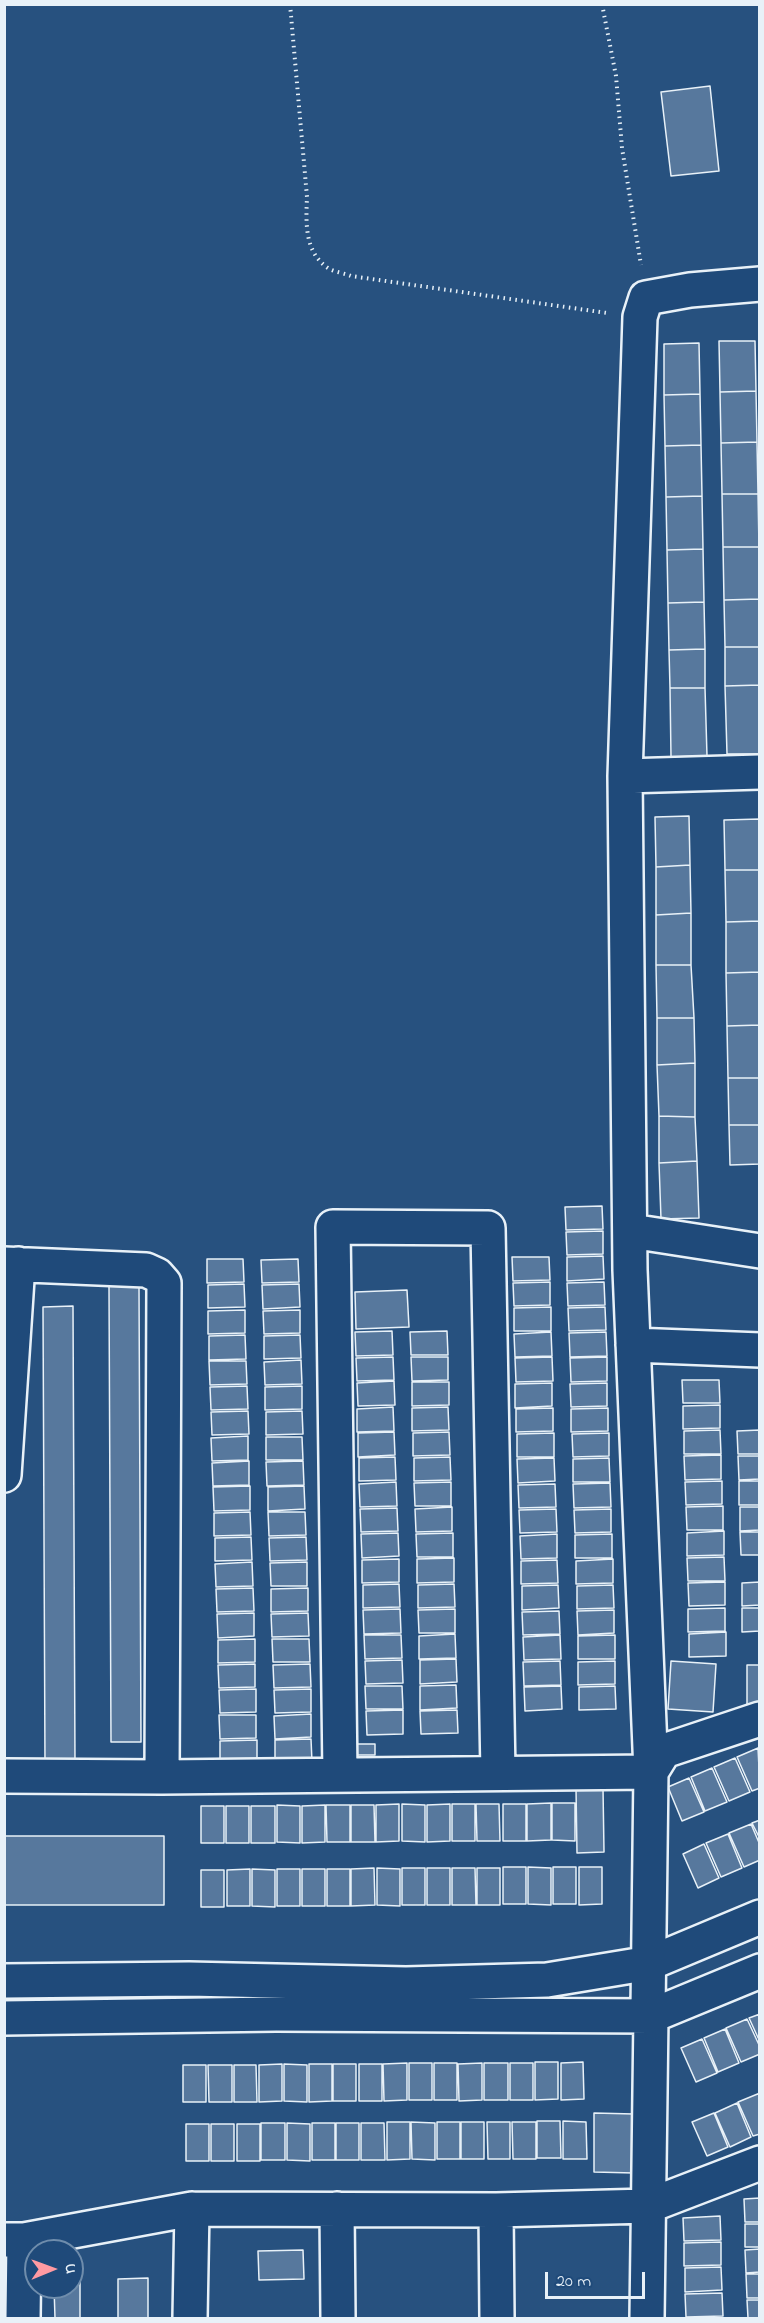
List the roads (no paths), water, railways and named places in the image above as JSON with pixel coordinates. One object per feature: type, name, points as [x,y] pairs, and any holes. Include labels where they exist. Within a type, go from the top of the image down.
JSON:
[{"type":"street","points":[[647,2319],[651,1772],[630,1249],[625,776],[643,308],[690,290],[759,284]]},
{"type":"street","points":[[625,776],[759,772]]},
{"type":"street","points":[[340,1774],[333,1227],[488,1228],[498,1773]]},
{"type":"street","points":[[630,1249],[759,1251]]},
{"type":"street","points":[[4,1475],[11,1264],[146,1270],[157,1275],[164,1283],[162,1777]]},
{"type":"street","points":[[633,1345],[759,1350]]},
{"type":"street","points":[[651,1772],[664,1751],[759,1719]]},
{"type":"street","points":[[4,1776],[162,1777],[651,1772]]},
{"type":"street","points":[[4,1981],[189,1979],[406,1984],[547,1980],[650,1995],[759,1917]]},
{"type":"street","points":[[4,2018],[276,2014],[650,1995],[759,1971]]},
{"type":"street","points":[[23,2319],[14,2240],[192,2209],[496,2210],[648,2206],[759,2163]]},
{"type":"street","points":[[190,2319],[192,2209]]},
{"type":"street","points":[[337,2209],[338,2319]]},
{"type":"street","points":[[496,2210],[497,2319]]}]
